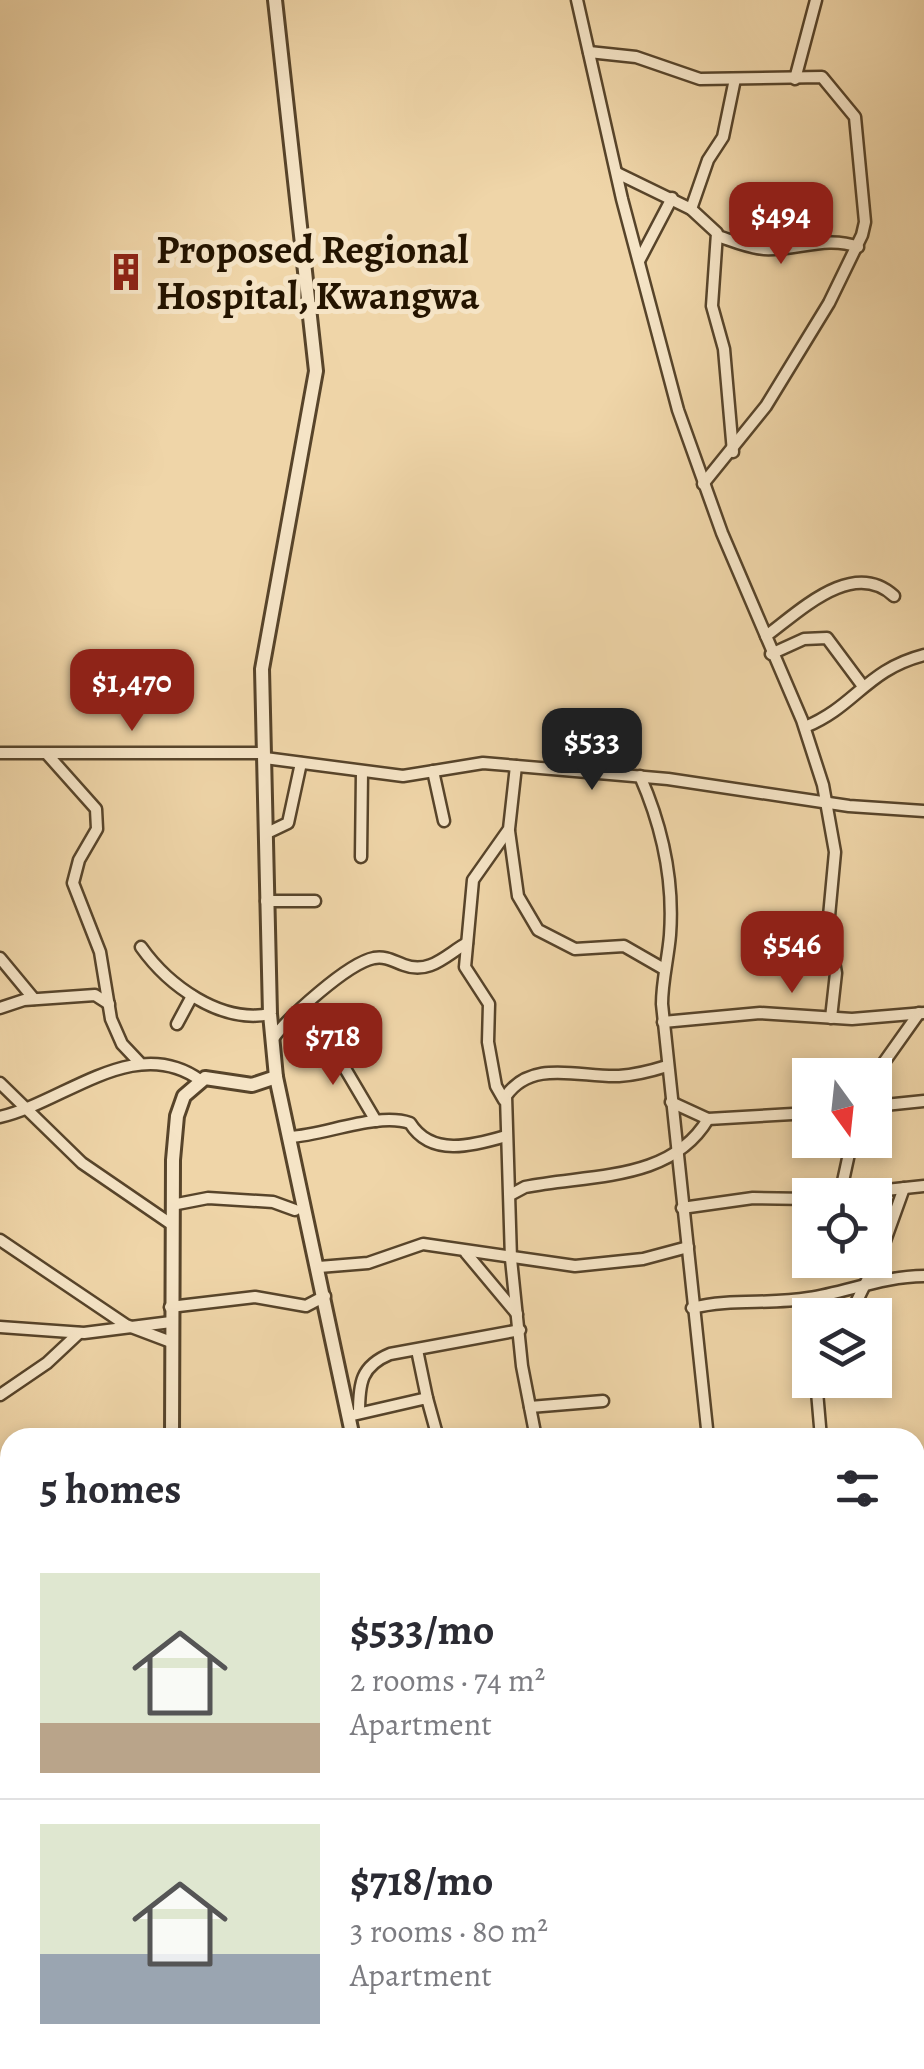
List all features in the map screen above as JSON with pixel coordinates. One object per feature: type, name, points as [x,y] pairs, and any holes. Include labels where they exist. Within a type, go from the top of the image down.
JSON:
[{"type":"street","points":[[275,0],[316,371],[262,669],[270,1014],[276,1077],[354,1428]]},
{"type":"street","points":[[577,0],[616,172],[678,410],[771,654],[805,728],[826,802],[836,852],[828,927],[836,973],[832,1018]]},
{"type":"street","points":[[796,79],[816,0]]},
{"type":"street","points":[[589,52],[636,58],[687,77],[826,79],[852,109],[865,222],[858,247],[799,354],[733,452],[704,484]]},
{"type":"street","points":[[691,209],[708,160],[724,137],[736,79]]},
{"type":"street","points":[[616,172],[691,209],[718,236],[765,249],[809,242],[843,242],[858,247]]},
{"type":"street","points":[[639,262],[672,198]]},
{"type":"street","points":[[718,236],[712,306],[724,349],[733,452]]},
{"type":"street","points":[[766,636],[846,583],[875,582],[894,596]]},
{"type":"street","points":[[771,654],[804,639],[827,638],[862,685]]},
{"type":"street","points":[[805,728],[839,712],[862,685],[891,665],[924,656]]},
{"type":"street","points":[[0,753],[265,756],[402,776],[472,763],[640,776],[826,802],[924,811]]},
{"type":"street","points":[[47,754],[96,809],[97,829],[79,860],[73,883],[96,938],[101,993],[122,1044],[140,1062]]},
{"type":"street","points":[[265,834],[288,823],[301,763]]},
{"type":"street","points":[[516,766],[508,829],[518,896],[538,930],[576,949],[624,946],[664,969]]},
{"type":"street","points":[[434,771],[444,821]]},
{"type":"street","points":[[360,857],[362,772]]},
{"type":"street","points":[[640,776],[659,826],[667,864],[670,936],[664,969],[663,1022],[707,1428]]},
{"type":"street","points":[[508,829],[473,880],[466,972],[488,1000],[486,1031],[494,1080],[504,1100],[511,1259],[534,1428]]},
{"type":"street","points":[[266,901],[315,902]]},
{"type":"street","points":[[272,1040],[286,1021],[316,1000],[324,985],[369,959],[432,965],[467,943]]},
{"type":"street","points":[[141,947],[162,975],[192,996],[223,1009],[270,1014]]},
{"type":"street","points":[[0,958],[34,998]]},
{"type":"street","points":[[0,1008],[34,998],[101,993]]},
{"type":"street","points":[[176,1024],[192,996]]},
{"type":"street","points":[[663,1022],[760,1013],[832,1018],[922,1013]]},
{"type":"street","points":[[888,1058],[922,1013]]},
{"type":"street","points":[[327,1038],[376,1121]]},
{"type":"street","points":[[0,1117],[24,1112],[140,1062],[179,1068],[200,1080]]},
{"type":"street","points":[[504,1100],[520,1082],[551,1072],[619,1076],[667,1066]]},
{"type":"street","points":[[172,1428],[171,1224],[178,1116],[184,1096],[200,1080],[219,1077],[252,1086],[276,1077]]},
{"type":"street","points":[[0,1083],[24,1112],[113,1188],[171,1224]]},
{"type":"street","points":[[892,1104],[924,1101]]},
{"type":"street","points":[[671,1102],[708,1119],[792,1114]]},
{"type":"street","points":[[510,1195],[525,1187],[640,1169],[676,1156],[708,1119]]},
{"type":"street","points":[[290,1138],[335,1133],[376,1121],[408,1122],[420,1138],[438,1146],[506,1136]]},
{"type":"street","points":[[892,1189],[924,1186]]},
{"type":"street","points":[[857,1298],[878,1259],[904,1188]]},
{"type":"street","points":[[172,1205],[208,1198],[273,1202],[295,1210]]},
{"type":"street","points":[[682,1208],[753,1198],[792,1199]]},
{"type":"street","points":[[0,1240],[132,1328],[171,1342]]},
{"type":"street","points":[[319,1267],[368,1263],[424,1244],[466,1254],[574,1266],[642,1259],[688,1247]]},
{"type":"street","points":[[466,1254],[518,1315]]},
{"type":"street","points":[[692,1308],[722,1301],[807,1299],[924,1276]]},
{"type":"street","points":[[170,1307],[255,1296],[306,1306],[324,1296]]},
{"type":"street","points":[[0,1327],[79,1332],[171,1322]]},
{"type":"street","points":[[353,1415],[366,1367],[386,1356],[520,1330]]},
{"type":"street","points":[[0,1394],[47,1363],[79,1332]]},
{"type":"street","points":[[417,1350],[435,1428]]},
{"type":"street","points":[[353,1415],[427,1398]]},
{"type":"street","points":[[818,1398],[820,1428]]},
{"type":"street","points":[[530,1407],[603,1400]]},
{"type":"place","name":"Proposed Regional Hospital, Kwangwa","points":[[126,272]]}]
